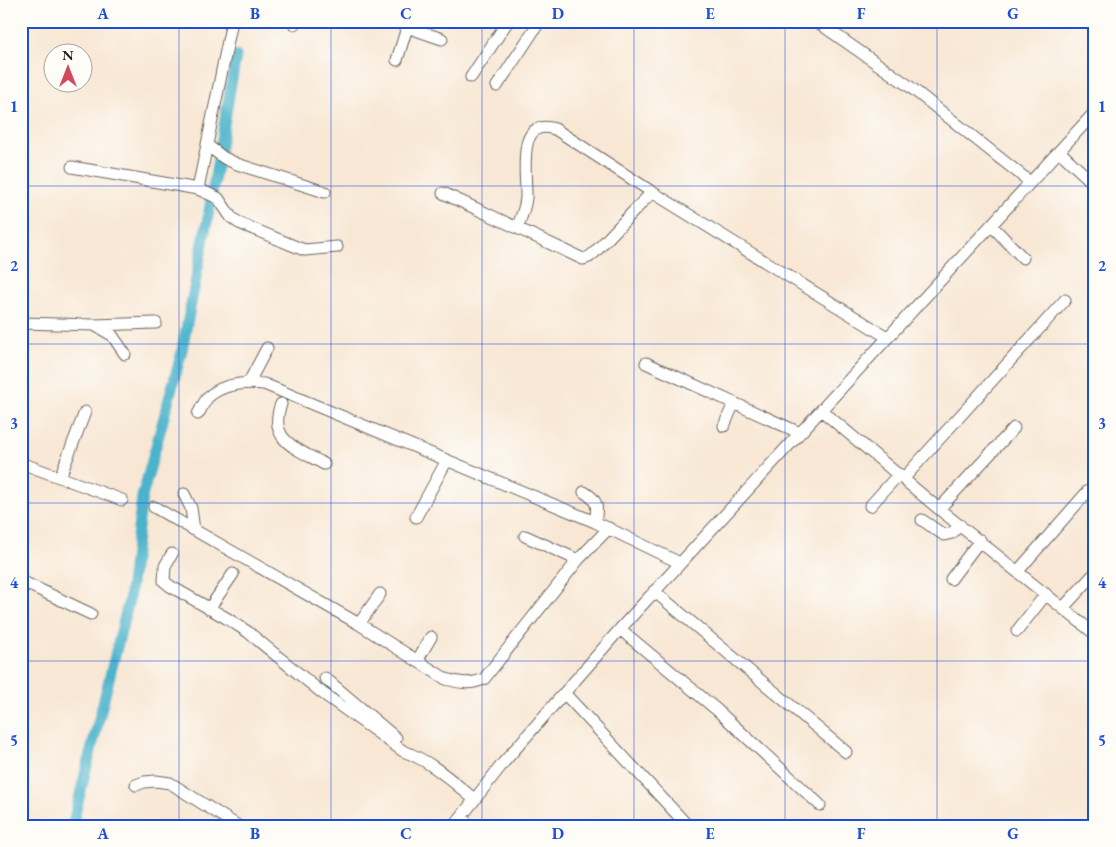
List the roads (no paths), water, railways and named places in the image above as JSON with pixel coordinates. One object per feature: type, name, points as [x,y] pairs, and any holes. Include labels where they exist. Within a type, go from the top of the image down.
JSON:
[{"type":"street","points":[[201,191],[232,21]]},
{"type":"street","points":[[471,77],[508,21]]},
{"type":"street","points":[[497,86],[540,21]]},
{"type":"street","points":[[816,21],[909,86],[1030,182]]},
{"type":"street","points":[[397,60],[408,24],[442,39]]},
{"type":"street","points":[[470,826],[457,821],[620,629],[1095,112]]},
{"type":"street","points":[[517,228],[526,199],[526,150],[528,139],[532,132],[546,126],[555,129],[652,192],[887,337]]},
{"type":"street","points":[[209,147],[224,158],[237,164],[325,192]]},
{"type":"street","points":[[1059,151],[1093,183]]},
{"type":"street","points":[[72,167],[201,191],[218,198],[231,216],[239,223],[299,248],[305,250],[337,247]]},
{"type":"street","points":[[443,193],[583,258],[589,257],[652,192]]},
{"type":"street","points":[[991,225],[1023,258]]},
{"type":"street","points":[[870,506],[901,476],[1065,300]]},
{"type":"street","points":[[21,323],[94,325],[156,323]]},
{"type":"street","points":[[94,325],[112,335],[125,354]]},
{"type":"street","points":[[249,382],[266,348]]},
{"type":"street","points":[[646,363],[800,433]]},
{"type":"street","points":[[198,414],[208,398],[222,388],[249,382],[264,384],[284,398],[447,460],[609,528],[680,563]]},
{"type":"street","points":[[284,398],[278,412],[276,427],[281,436],[293,446],[324,464]]},
{"type":"street","points":[[724,426],[734,403]]},
{"type":"street","points":[[821,410],[939,509],[1095,634]]},
{"type":"street","points":[[60,477],[85,412]]},
{"type":"street","points":[[939,509],[1014,428]]},
{"type":"street","points":[[416,517],[447,460]]},
{"type":"street","points":[[21,463],[122,500]]},
{"type":"street","points":[[1018,571],[1088,490]]},
{"type":"street","points":[[584,492],[592,496],[596,504],[595,522]]},
{"type":"street","points":[[184,494],[191,508],[194,530]]},
{"type":"street","points":[[154,507],[359,624],[446,679],[473,684],[484,679],[578,560],[609,528]]},
{"type":"street","points":[[922,520],[944,535],[952,533],[960,525]]},
{"type":"street","points":[[525,536],[578,560]]},
{"type":"street","points":[[951,580],[980,540]]},
{"type":"street","points":[[172,554],[164,572],[164,581],[170,586],[248,632],[321,692],[403,751],[418,756]]},
{"type":"street","points":[[1063,608],[1095,573]]},
{"type":"street","points":[[209,609],[234,574]]},
{"type":"street","points":[[21,581],[91,614]]},
{"type":"street","points":[[654,591],[846,752]]},
{"type":"street","points":[[359,624],[380,594]]},
{"type":"street","points":[[1017,631],[1046,594]]},
{"type":"street","points":[[620,629],[717,710],[820,805]]},
{"type":"street","points":[[416,661],[431,637]]},
{"type":"street","points":[[325,678],[418,756],[474,799]]},
{"type":"street","points":[[564,694],[688,826]]},
{"type":"street","points":[[136,785],[156,781],[170,783],[238,826]]},
{"type":"waterway","points":[[72,826],[129,600],[142,497],[181,355],[208,217],[236,56]]}]
